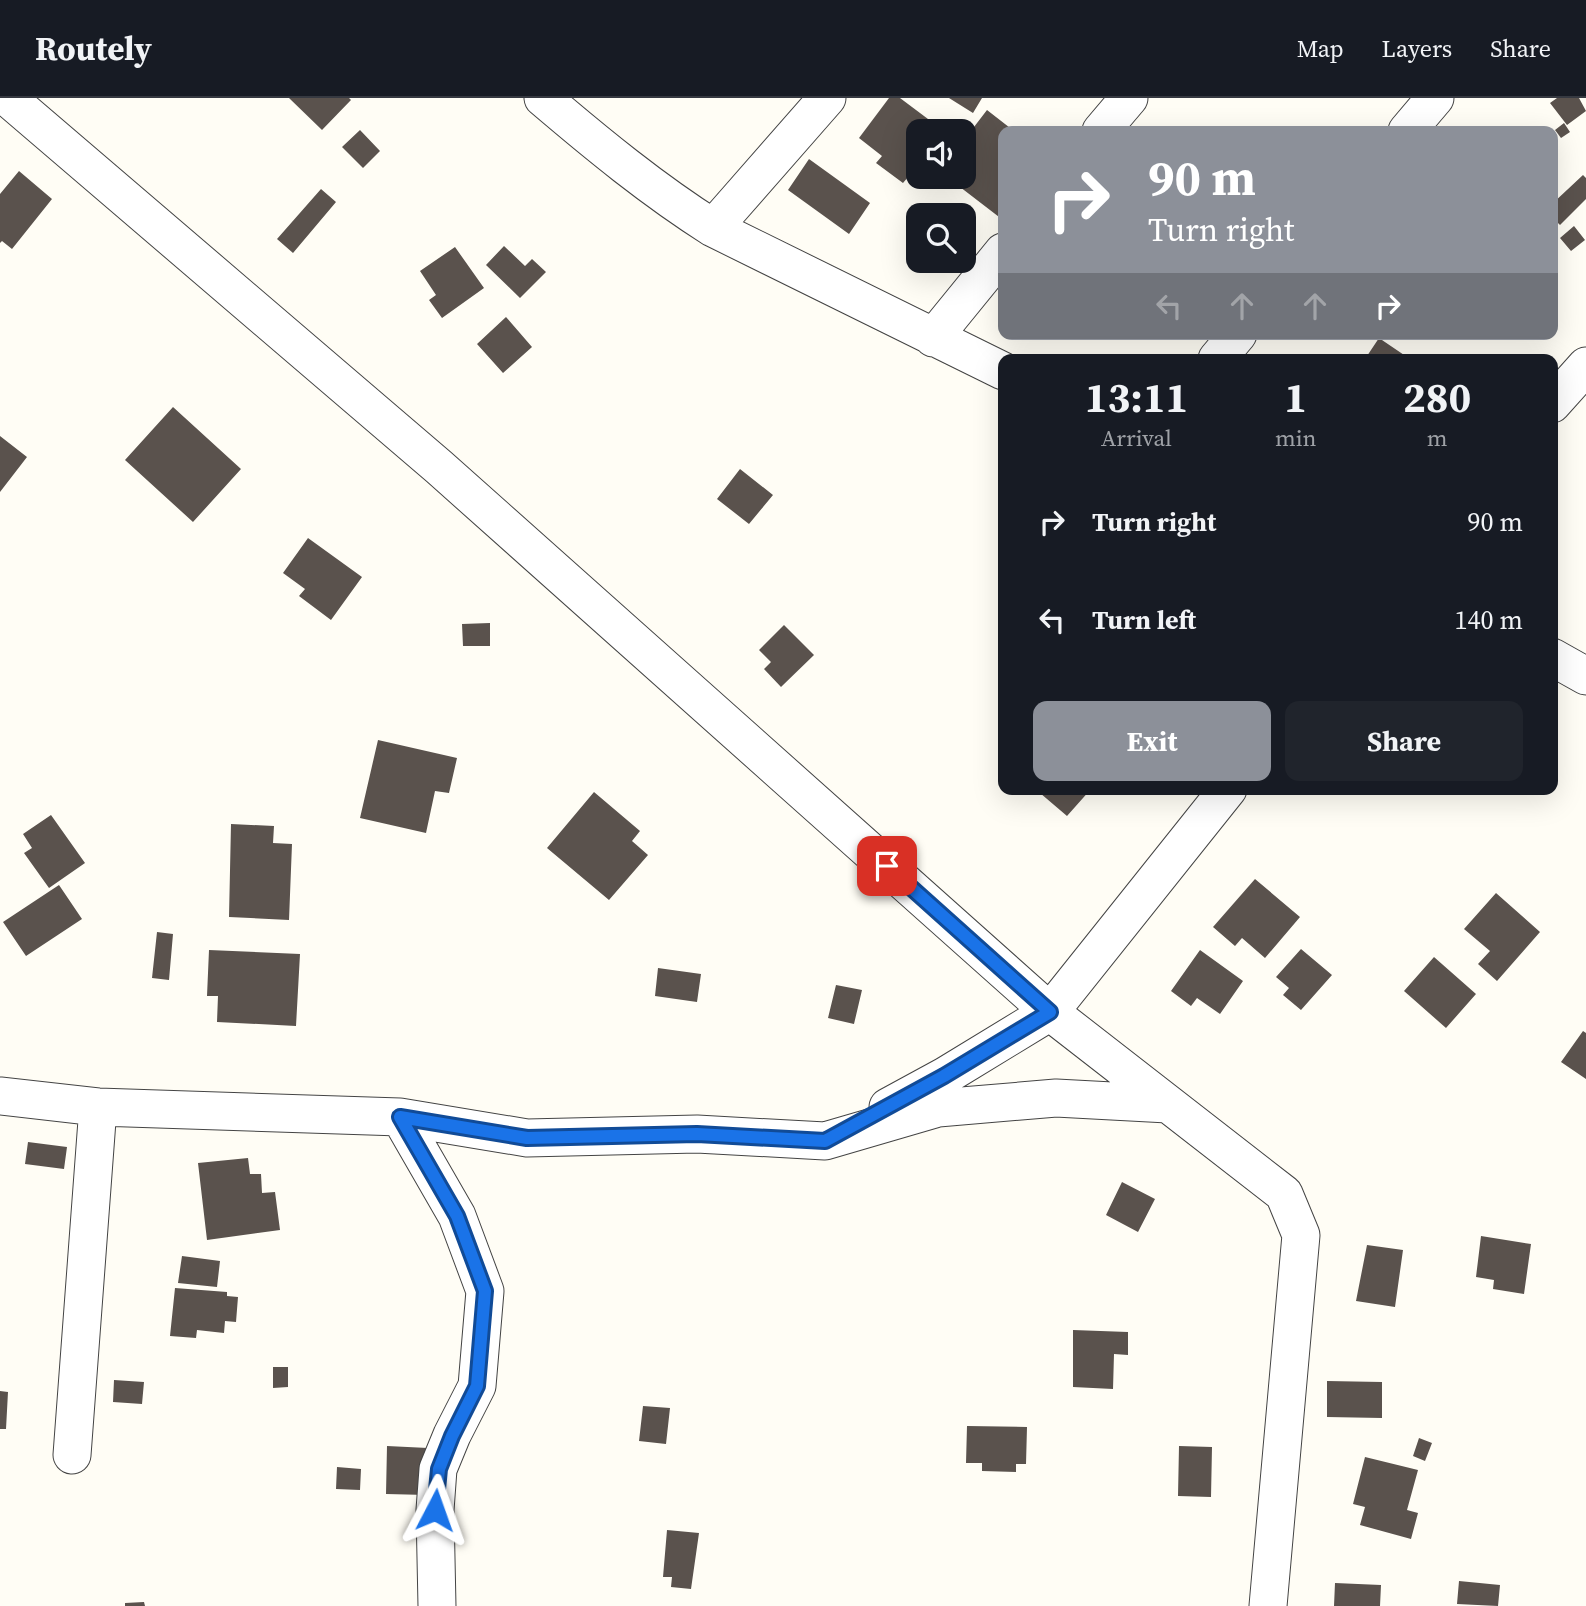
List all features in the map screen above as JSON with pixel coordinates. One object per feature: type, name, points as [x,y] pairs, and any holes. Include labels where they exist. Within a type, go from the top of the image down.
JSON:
[{"type":"street","points":[[8,98],[439,467],[1050,1012],[1284,1194],[1301,1235],[1268,1606]]},
{"type":"street","points":[[543,98],[680,208],[713,228],[998,369]]},
{"type":"street","points":[[713,228],[827,98]]},
{"type":"street","points":[[1105,126],[1129,98]]},
{"type":"street","points":[[1411,126],[1435,98]]},
{"type":"street","points":[[933,338],[998,258]]},
{"type":"street","points":[[1221,354],[1233,340]]},
{"type":"street","points":[[1558,397],[1586,366]]},
{"type":"street","points":[[1558,660],[1586,676]]},
{"type":"street","points":[[825,1141],[944,1076],[1050,1012],[1223,795]]},
{"type":"street","points":[[0,1096],[98,1107],[400,1117],[527,1138],[697,1134],[825,1141],[938,1108],[1056,1098],[1168,1104]]},
{"type":"street","points":[[72,1455],[98,1107]]},
{"type":"street","points":[[400,1117],[457,1216],[485,1291],[477,1386],[439,1469],[435,1510],[438,1606]]},
{"type":"building","points":[[289,98],[349,98],[351,100],[322,130]]},
{"type":"building","points":[[889,98],[900,98],[928,119],[906,119],[906,179],[903,183],[876,163],[882,156],[859,138]]},
{"type":"building","points":[[949,98],[982,98],[973,113]]},
{"type":"building","points":[[1557,98],[1579,98],[1586,111],[1567,125],[1550,103]]},
{"type":"building","points":[[987,110],[1008,126],[998,126],[998,216],[963,189],[976,189],[976,124]]},
{"type":"building","points":[[1564,123],[1570,132],[1561,138],[1558,128]]},
{"type":"building","points":[[360,130],[380,151],[363,168],[342,147]]},
{"type":"building","points":[[809,159],[870,203],[849,234],[788,190]]},
{"type":"building","points":[[19,171],[52,199],[12,249],[2,241],[0,243],[0,194]]},
{"type":"building","points":[[1583,175],[1586,178],[1586,199],[1560,225],[1558,198]]},
{"type":"building","points":[[321,189],[336,202],[293,253],[277,239]]},
{"type":"building","points":[[1574,226],[1585,240],[1571,251],[1560,238]]},
{"type":"building","points":[[504,246],[525,266],[532,259],[546,272],[520,298],[486,265]]},
{"type":"building","points":[[455,247],[484,288],[442,318],[429,300],[436,295],[420,271]]},
{"type":"building","points":[[506,317],[532,347],[503,373],[477,344]]},
{"type":"building","points":[[1378,340],[1382,340],[1403,354],[1368,354]]},
{"type":"building","points":[[173,407],[241,469],[193,522],[125,460]]},
{"type":"building","points":[[0,436],[27,457],[0,492]]},
{"type":"building","points":[[740,469],[773,495],[749,524],[717,499]]},
{"type":"building","points":[[308,538],[362,577],[331,620],[299,596],[305,589],[283,573]]},
{"type":"building","points":[[490,623],[490,646],[463,646],[462,624]]},
{"type":"building","points":[[784,625],[814,655],[781,687],[764,669],[771,662],[759,650]]},
{"type":"building","points":[[378,740],[457,758],[449,793],[435,791],[426,833],[360,818]]},
{"type":"building","points":[[594,792],[640,831],[632,841],[648,855],[609,900],[547,848]]},
{"type":"building","points":[[1042,795],[1086,795],[1067,816]]},
{"type":"building","points":[[51,815],[85,863],[49,888],[24,853],[32,848],[23,834]]},
{"type":"building","points":[[231,824],[274,826],[273,843],[292,844],[289,920],[229,917]]},
{"type":"building","points":[[1255,879],[1300,917],[1265,958],[1242,938],[1235,946],[1213,927]]},
{"type":"building","points":[[59,885],[82,919],[26,956],[3,922]]},
{"type":"building","points":[[1496,893],[1540,932],[1497,981],[1478,964],[1490,951],[1464,929]]},
{"type":"building","points":[[157,932],[173,934],[169,980],[152,978]]},
{"type":"building","points":[[1301,949],[1332,975],[1301,1010],[1283,995],[1289,988],[1276,977]]},
{"type":"building","points":[[209,950],[300,954],[296,1026],[217,1022],[218,996],[207,996]]},
{"type":"building","points":[[1200,950],[1243,981],[1220,1014],[1197,998],[1191,1006],[1171,991]]},
{"type":"building","points":[[1434,957],[1476,994],[1446,1028],[1404,991]]},
{"type":"building","points":[[658,968],[701,974],[697,1002],[655,996]]},
{"type":"building","points":[[836,985],[862,990],[854,1024],[828,1018]]},
{"type":"building","points":[[1583,1031],[1586,1033],[1586,1079],[1561,1062]]},
{"type":"building","points":[[28,1142],[67,1147],[64,1169],[25,1164]]},
{"type":"building","points":[[248,1158],[250,1174],[261,1174],[262,1193],[275,1192],[280,1230],[207,1240],[198,1163]]},
{"type":"building","points":[[1122,1182],[1155,1199],[1138,1232],[1106,1215]]},
{"type":"building","points":[[1481,1236],[1531,1244],[1524,1294],[1493,1289],[1494,1280],[1476,1277]]},
{"type":"building","points":[[1367,1245],[1403,1250],[1395,1307],[1356,1301]]},
{"type":"building","points":[[182,1256],[220,1261],[217,1287],[178,1283]]},
{"type":"building","points":[[175,1288],[227,1292],[227,1296],[238,1297],[236,1322],[225,1321],[224,1333],[197,1330],[196,1338],[170,1336]]},
{"type":"building","points":[[1073,1330],[1128,1332],[1128,1355],[1114,1354],[1113,1389],[1073,1387]]},
{"type":"building","points":[[273,1367],[288,1367],[288,1387],[273,1388]]},
{"type":"building","points":[[114,1380],[144,1382],[142,1404],[113,1402]]},
{"type":"building","points":[[1327,1381],[1382,1382],[1382,1418],[1327,1417]]},
{"type":"building","points":[[0,1391],[8,1392],[6,1429],[0,1429]]},
{"type":"building","points":[[643,1406],[670,1408],[666,1444],[639,1441]]},
{"type":"building","points":[[967,1426],[1027,1427],[1026,1464],[1016,1464],[1016,1472],[982,1471],[982,1463],[966,1463]]},
{"type":"building","points":[[1419,1438],[1432,1443],[1425,1461],[1413,1456]]},
{"type":"building","points":[[387,1446],[428,1448],[427,1495],[386,1494]]},
{"type":"building","points":[[1179,1446],[1212,1447],[1211,1497],[1178,1496]]},
{"type":"building","points":[[1365,1457],[1418,1470],[1407,1510],[1418,1513],[1411,1539],[1360,1525],[1365,1507],[1353,1504]]},
{"type":"building","points":[[337,1467],[361,1469],[360,1490],[336,1489]]},
{"type":"building","points":[[667,1530],[699,1533],[691,1589],[671,1587],[672,1577],[663,1577]]},
{"type":"building","points":[[1459,1581],[1500,1585],[1498,1606],[1457,1604]]},
{"type":"building","points":[[1335,1583],[1381,1585],[1380,1606],[1334,1606]]},
{"type":"building","points":[[144,1602],[145,1606],[125,1606],[125,1603]]},
{"type":"route","points":[[435,1510],[439,1469],[477,1386],[485,1291],[457,1216],[400,1117],[527,1138],[697,1134],[825,1141],[944,1076],[1050,1012],[887,866]]}]
